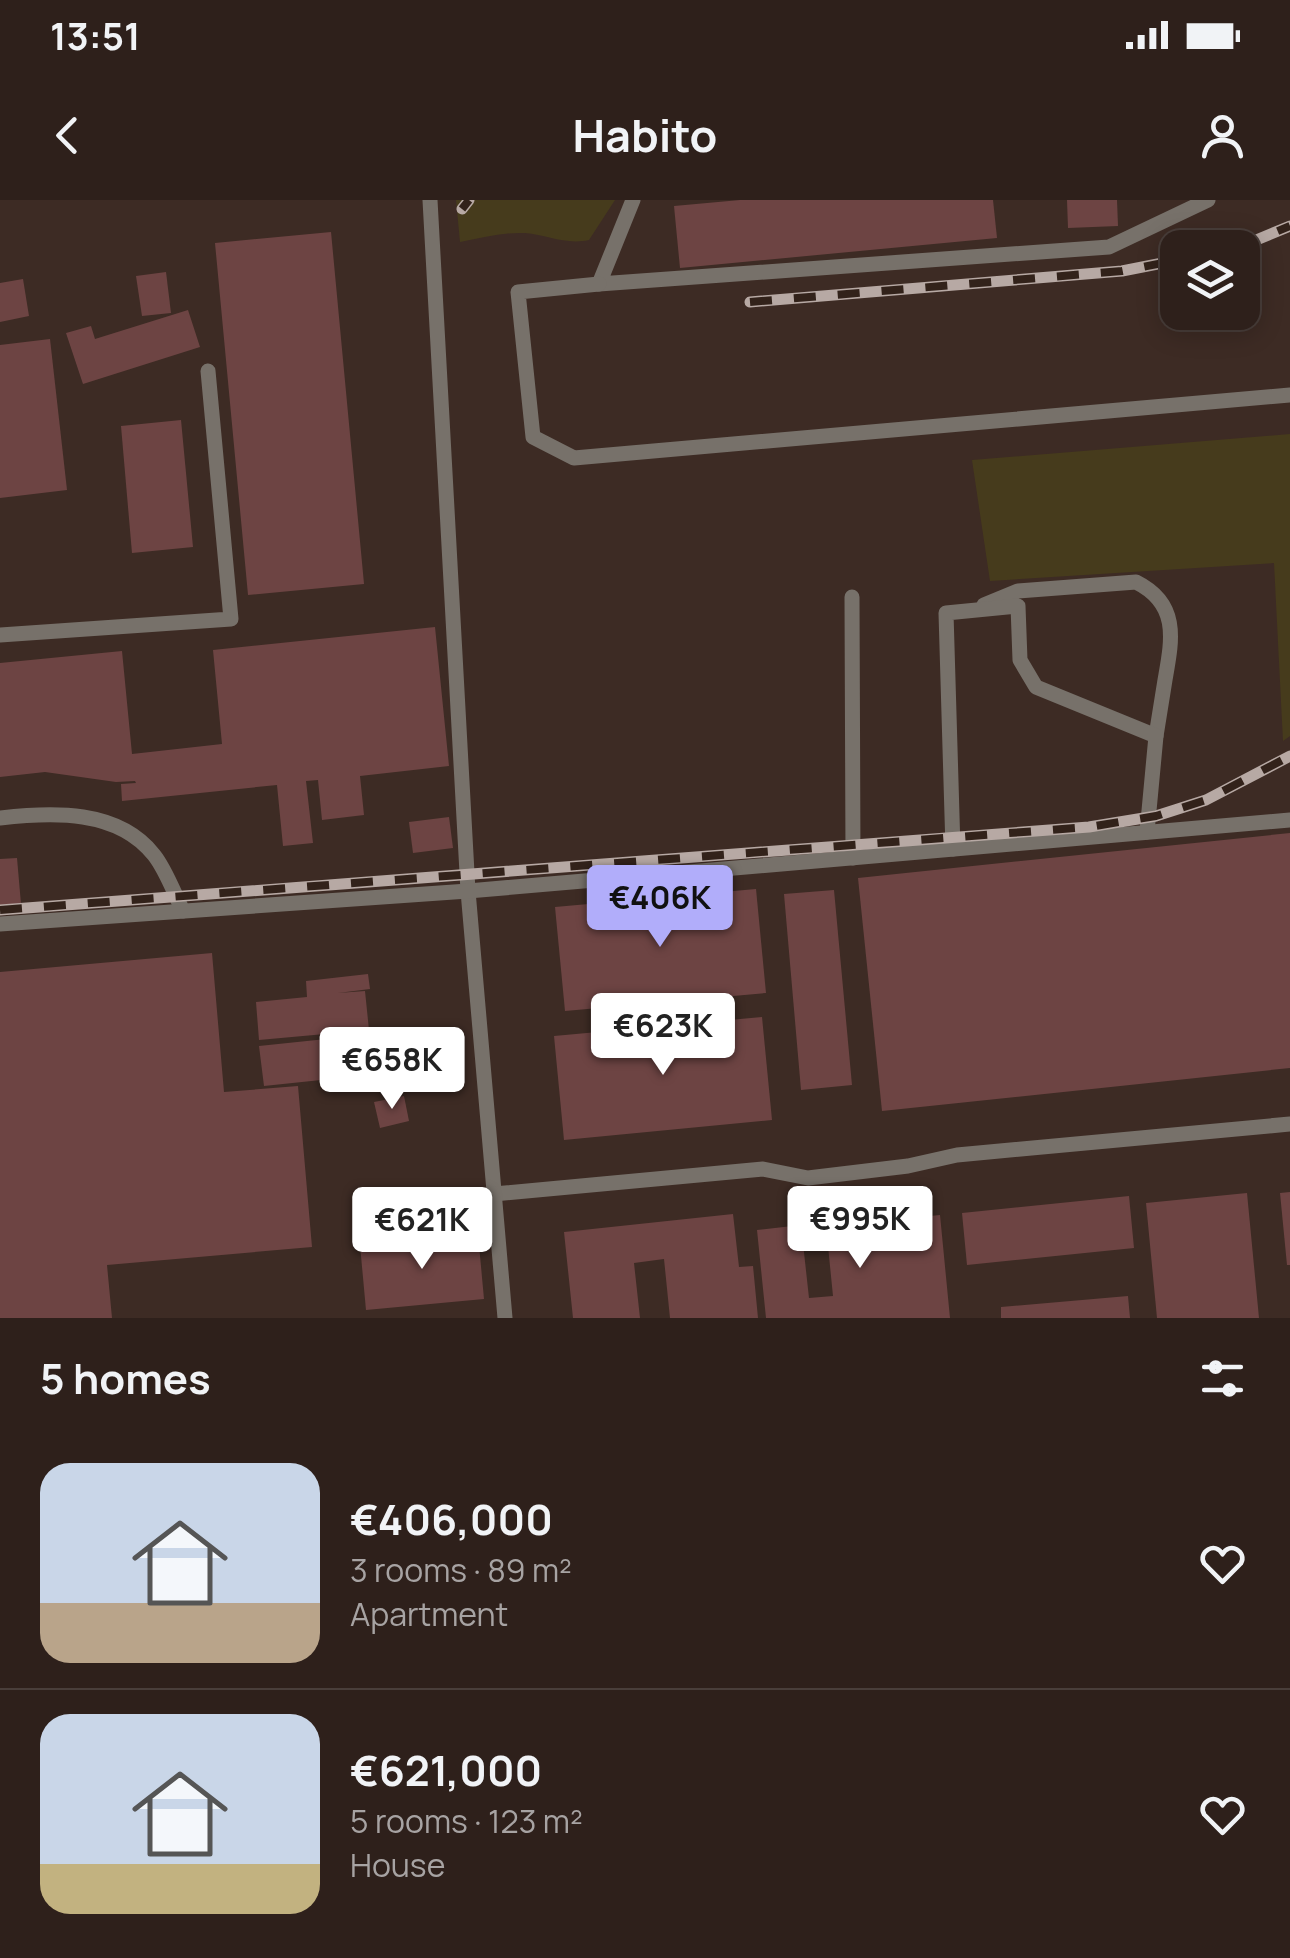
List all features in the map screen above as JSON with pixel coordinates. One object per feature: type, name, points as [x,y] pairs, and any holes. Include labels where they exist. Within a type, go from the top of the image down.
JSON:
[{"type":"lane","points":[[430,200],[468,891],[506,1318]]},
{"type":"lane","points":[[599,284],[633,200]]},
{"type":"lane","points":[[1208,200],[1179,205],[1110,247],[518,292],[533,437],[574,458],[1290,395]]},
{"type":"lane","points":[[0,635],[230,619],[208,371]]},
{"type":"lane","points":[[970,611],[1018,591],[1136,582],[1151,589],[1167,612],[1172,636],[1156,736],[1147,832]]},
{"type":"lane","points":[[852,597],[853,858]]},
{"type":"lane","points":[[953,849],[946,613],[1018,606],[1020,660],[1036,687],[1156,736]]},
{"type":"lane","points":[[0,818],[93,818],[129,830],[155,856],[183,910]]},
{"type":"lane","points":[[0,924],[468,891],[1290,820]]},
{"type":"lane","points":[[494,1194],[764,1170],[808,1178],[908,1166],[957,1155],[1290,1124]]},
{"type":"shaded area","points":[[456,200],[615,200],[589,240],[517,233],[460,242]]},
{"type":"shaded area","points":[[1290,434],[1290,736],[1283,741],[1274,563],[990,581],[972,460]]},
{"type":"building","points":[[740,200],[993,200],[997,238],[680,268],[674,206]]},
{"type":"building","points":[[1067,200],[1117,200],[1118,226],[1068,228]]},
{"type":"building","points":[[331,232],[364,584],[248,595],[215,243]]},
{"type":"building","points":[[166,272],[171,313],[142,316],[136,276]]},
{"type":"building","points":[[23,279],[29,316],[0,322],[0,283]]},
{"type":"building","points":[[188,310],[200,347],[83,384],[66,333],[91,326],[95,339]]},
{"type":"building","points":[[50,339],[67,490],[0,498],[0,345]]},
{"type":"building","points":[[181,420],[193,547],[132,553],[121,426]]},
{"type":"building","points":[[435,627],[449,766],[360,776],[364,815],[322,820],[318,780],[306,781],[313,843],[283,846],[277,785],[122,801],[121,784],[135,781],[45,772],[0,777],[0,663],[122,651],[132,754],[222,744],[213,650]]},
{"type":"building","points":[[449,817],[453,848],[413,853],[409,822]]},
{"type":"building","points":[[1290,833],[1290,1068],[882,1111],[858,878]]},
{"type":"building","points":[[17,858],[21,904],[0,905],[0,859]]},
{"type":"building","points":[[756,889],[766,993],[565,1011],[555,907]]},
{"type":"building","points":[[834,890],[852,1085],[801,1090],[784,894]]},
{"type":"building","points":[[212,953],[224,1092],[298,1086],[312,1247],[107,1265],[112,1318],[0,1318],[0,972]]},
{"type":"building","points":[[368,974],[370,989],[338,993],[365,991],[369,1030],[259,1040],[256,1002],[307,997],[306,981]]},
{"type":"building","points":[[762,1017],[772,1120],[564,1140],[554,1036]]},
{"type":"building","points":[[374,1034],[378,1074],[264,1086],[259,1046]]},
{"type":"building","points":[[404,1096],[409,1121],[380,1128],[374,1102]]},
{"type":"building","points":[[1290,1192],[1290,1265],[1287,1265],[1280,1193]]},
{"type":"building","points":[[1247,1193],[1259,1318],[1157,1318],[1146,1203]]},
{"type":"building","points":[[1129,1196],[1134,1248],[967,1265],[962,1213]]},
{"type":"building","points":[[733,1214],[739,1267],[753,1266],[758,1318],[670,1318],[664,1259],[634,1263],[640,1318],[573,1318],[564,1232]]},
{"type":"building","points":[[940,1215],[950,1318],[766,1318],[757,1230],[801,1225],[809,1298],[833,1296],[826,1226]]},
{"type":"building","points":[[478,1234],[484,1299],[366,1310],[360,1245]]},
{"type":"building","points":[[1128,1296],[1130,1318],[1001,1318],[1001,1307]]},
{"type":"railway","points":[[462,209],[469,200]]},
{"type":"railway","points":[[1260,238],[1290,226]]},
{"type":"railway","points":[[750,302],[1122,271],[1160,264]]},
{"type":"railway","points":[[0,910],[1089,827],[1156,816],[1206,800],[1290,756]]}]
